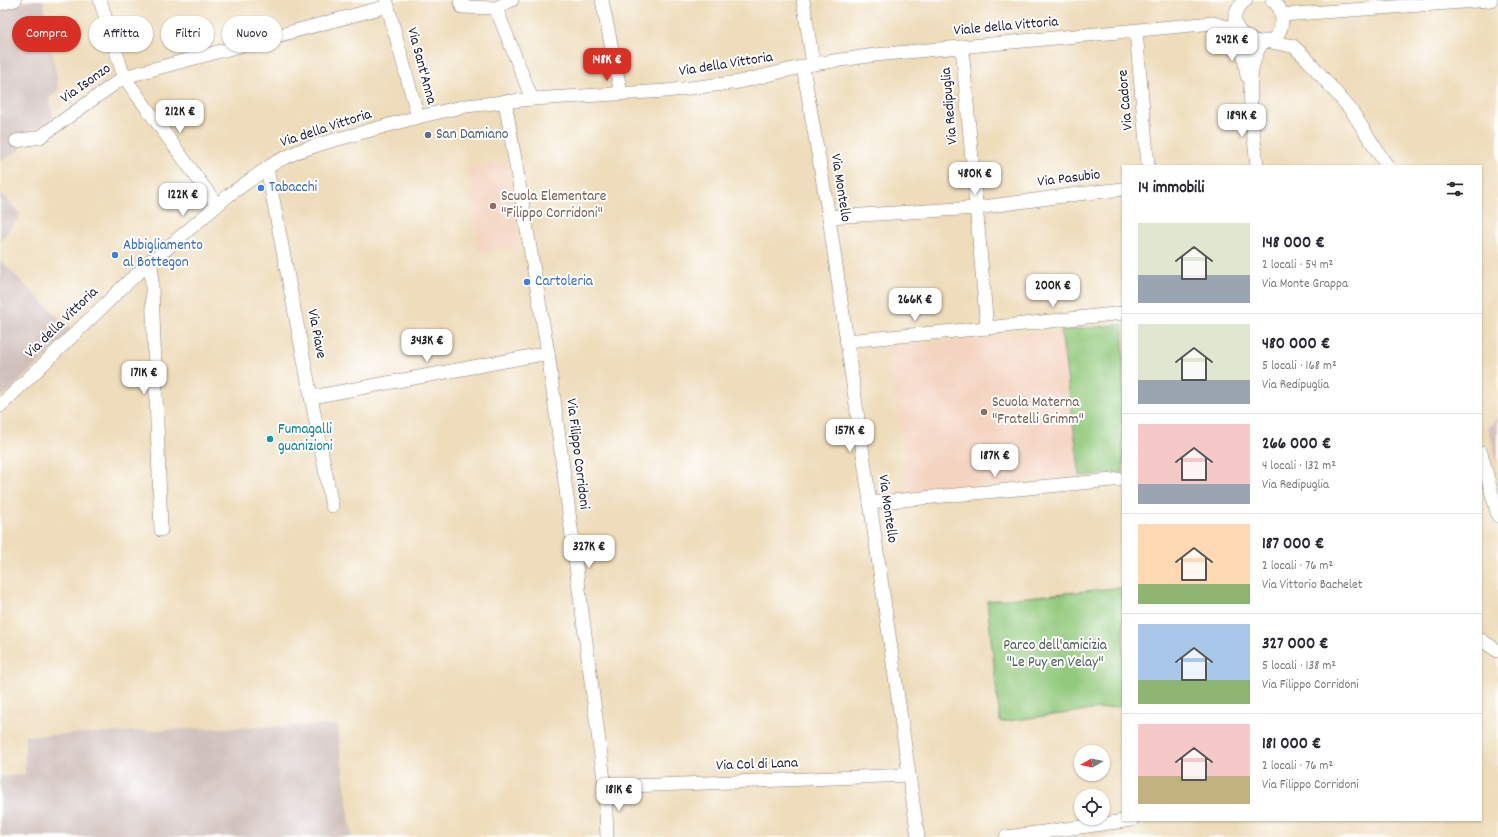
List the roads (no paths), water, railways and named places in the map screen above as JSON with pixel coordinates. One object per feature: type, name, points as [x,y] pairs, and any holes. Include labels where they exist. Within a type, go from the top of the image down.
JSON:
[{"type":"street","points":[[0,4],[15,0]]},
{"type":"street","points":[[100,0],[124,77],[217,205]]},
{"type":"street","points":[[460,0],[462,7],[496,8],[512,0]]},
{"type":"street","points":[[602,0],[621,93]]},
{"type":"street","name":"Via Montello","points":[[803,0],[808,65],[828,217],[918,837]]},
{"type":"street","points":[[1272,0],[1279,8],[1281,20],[1293,46],[1306,58],[1347,104],[1387,165]]},
{"type":"street","points":[[1281,20],[1490,0]]},
{"type":"street","name":"Via Isonzo","points":[[16,141],[40,137],[124,77],[387,3]]},
{"type":"street","name":"Via Sant'Anna","points":[[387,3],[418,117]]},
{"type":"street","points":[[1241,4],[1235,19],[1250,84],[1257,165]]},
{"type":"street","name":"Viale della Vittoria","points":[[1213,23],[1241,4]]},
{"type":"street","points":[[496,8],[532,99]]},
{"type":"street","points":[[1250,84],[1253,61],[1264,42],[1276,34],[1281,20]]},
{"type":"street","name":"Viale della Vittoria","points":[[808,65],[876,55],[1213,23],[1239,31],[1250,41],[1293,46]]},
{"type":"street","name":"Via Cadore","points":[[1136,31],[1148,165]]},
{"type":"street","name":"Via Redipuglia","points":[[962,47],[987,328]]},
{"type":"street","name":"Via della Vittoria","points":[[0,405],[151,260],[243,184],[267,168],[305,149],[418,117],[466,106],[505,101],[621,93],[655,96],[739,82],[808,65]]},
{"type":"street","name":"Via Filippo Corridoni","points":[[505,101],[548,353],[605,787],[607,837]]},
{"type":"street","name":"Via Piave","points":[[267,168],[332,506]]},
{"type":"street","name":"Via Pasubio","points":[[828,217],[976,208],[1122,189]]},
{"type":"street","points":[[151,260],[161,530]]},
{"type":"street","points":[[846,341],[987,328],[1122,313]]},
{"type":"street","points":[[312,397],[548,353]]},
{"type":"street","points":[[1482,457],[1498,516]]},
{"type":"street","points":[[870,503],[1122,479]]},
{"type":"street","points":[[1482,641],[1498,651]]},
{"type":"street","name":"Via Col di Lana","points":[[605,787],[909,775]]},
{"type":"street","points":[[1006,837],[1125,821]]},
{"type":"place","name":"San Damiano","points":[[428,135]]},
{"type":"place","name":"Tabacchi","points":[[261,188]]},
{"type":"place","name":"Scuola Elementare \"Filippo Corridoni\"","points":[[493,206]]},
{"type":"place","name":"Abbigliamento al Bottegon","points":[[115,255]]},
{"type":"place","name":"Cartoleria","points":[[527,282]]},
{"type":"place","name":"Scuola Materna \"Fratelli Grimm\"","points":[[984,412]]},
{"type":"place","name":"Fumagalli guanizioni","points":[[270,439]]},
{"type":"park label","name":"Parco dell'amicizia \"Le Puy en Velay\"","points":[[1055,654]]}]
